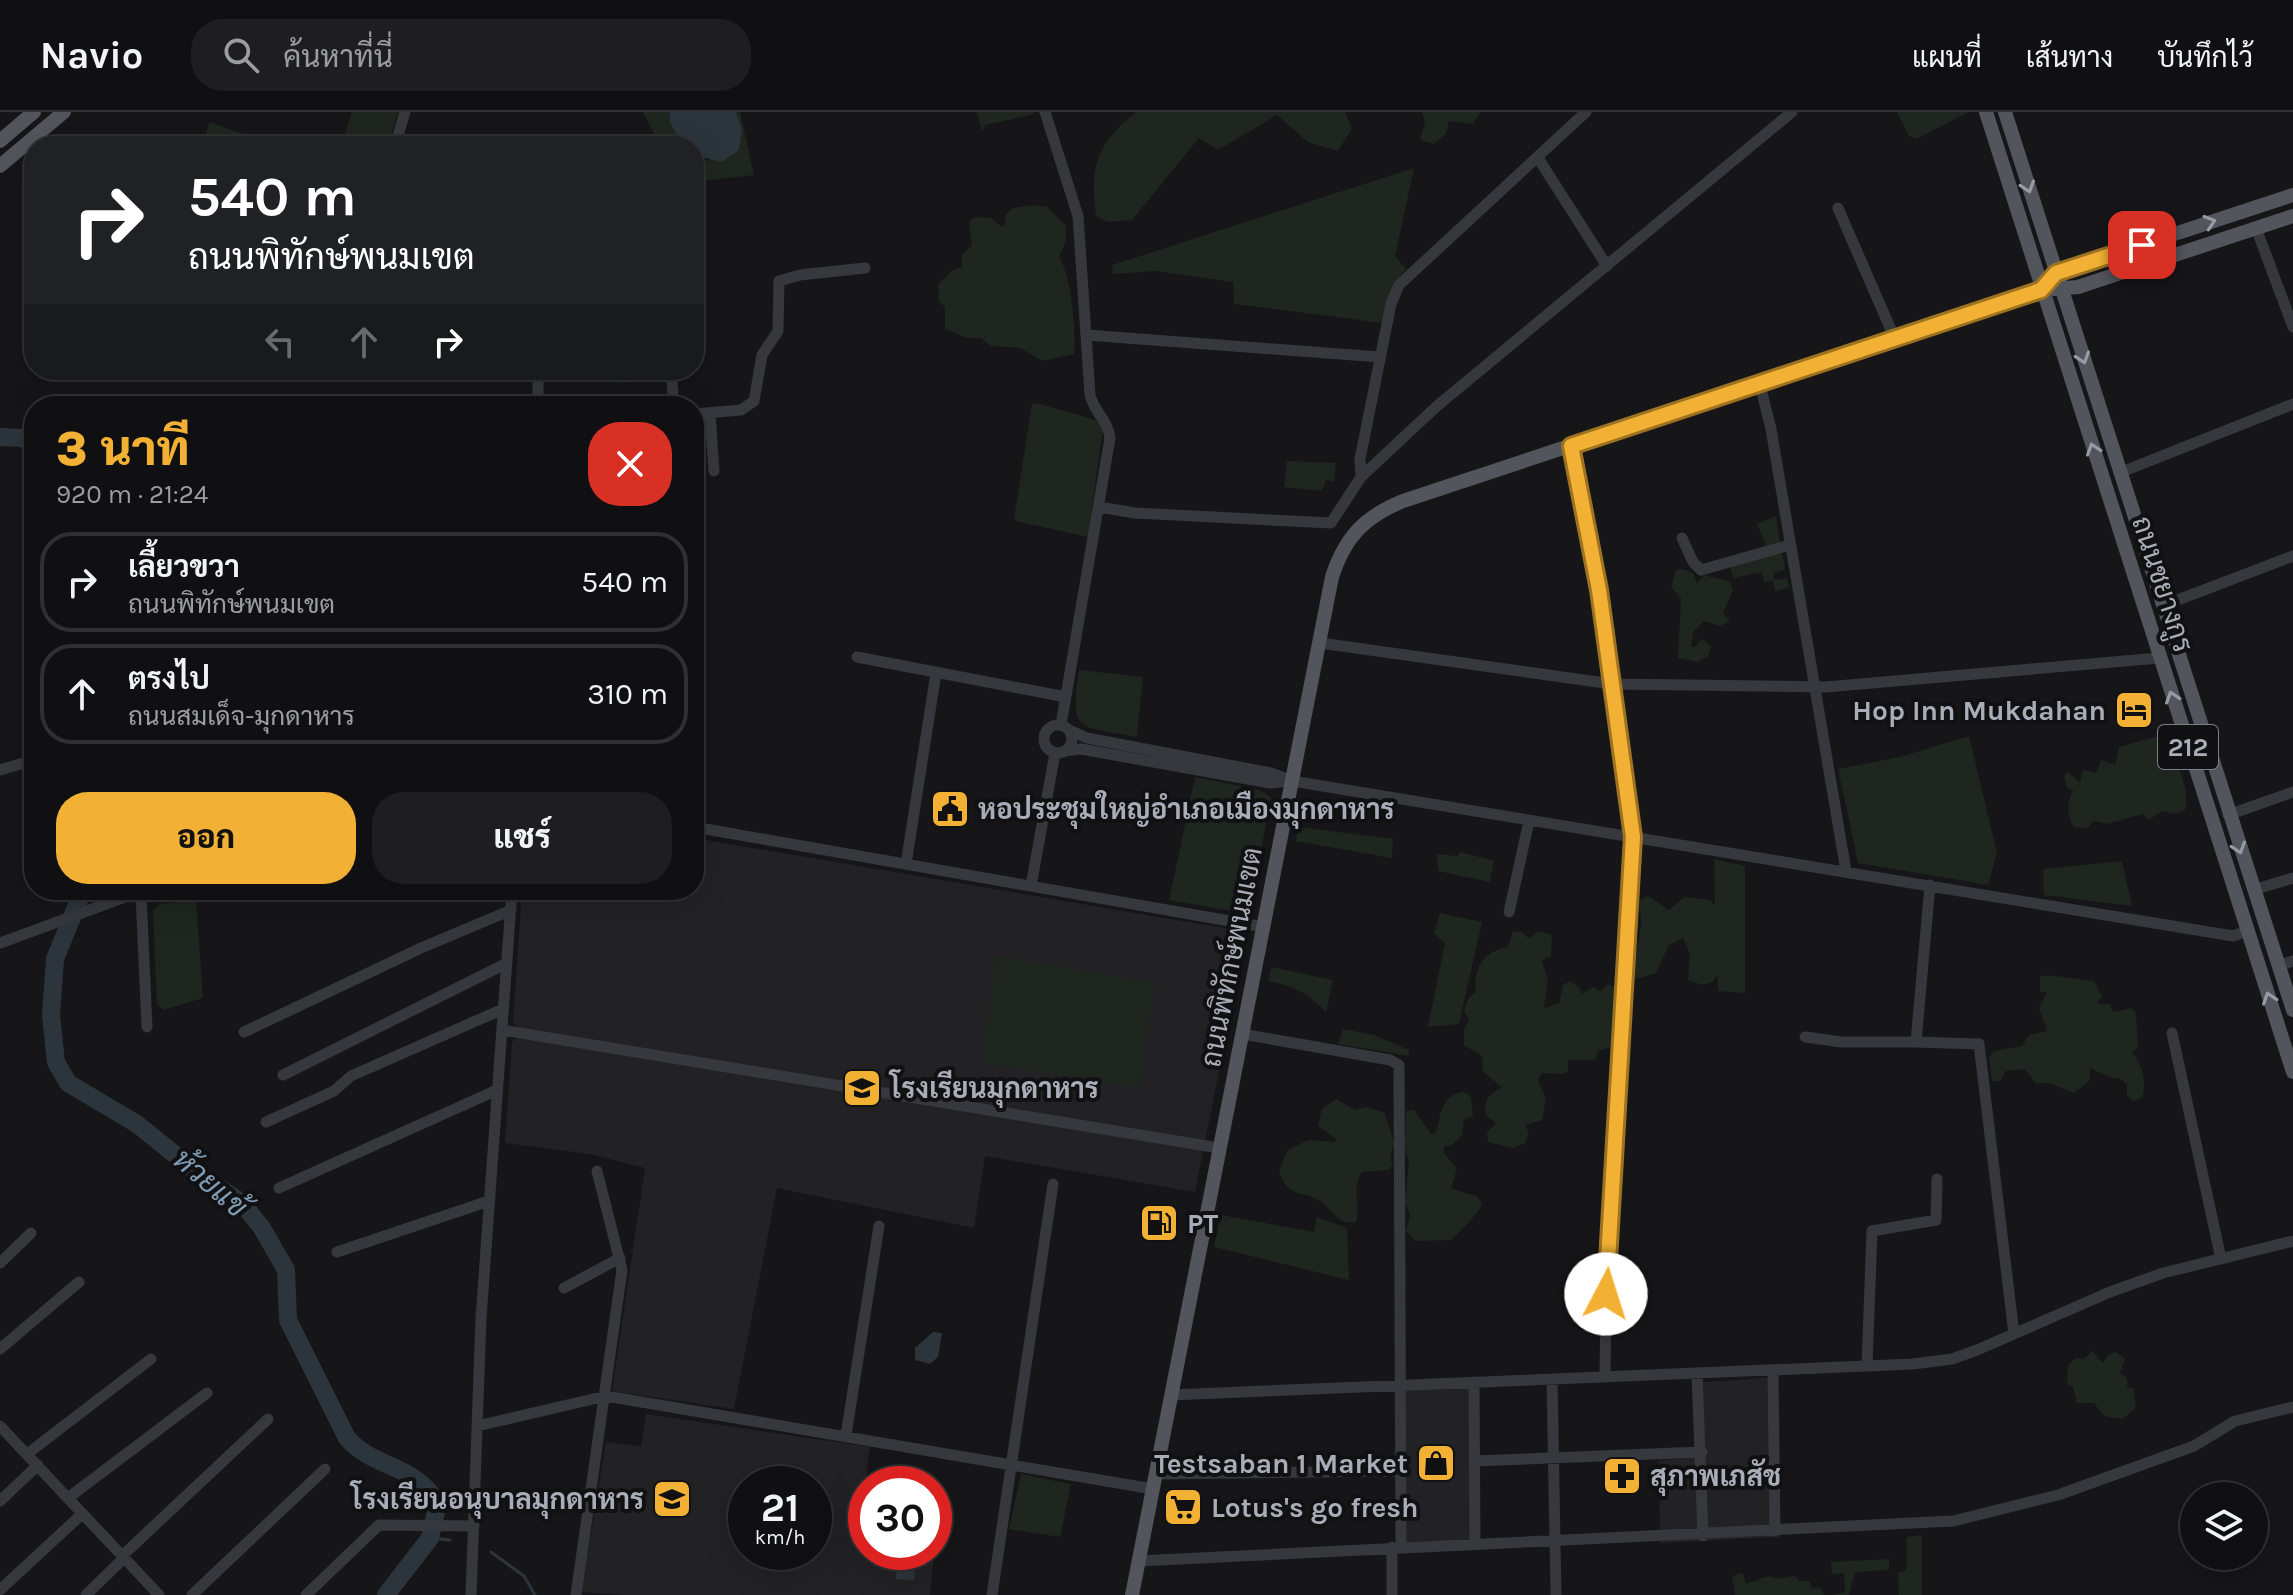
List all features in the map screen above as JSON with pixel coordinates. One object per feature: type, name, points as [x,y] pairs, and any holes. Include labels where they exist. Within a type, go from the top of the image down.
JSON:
[{"type":"main road","points":[[0,141],[34,112]]},
{"type":"main road","points":[[36,136],[64,112]]},
{"type":"main road","name":"ถนนชยางกูร","points":[[1986,112],[2293,1072]]},
{"type":"main road","name":"ถนนชยางกูร","points":[[2005,112],[2293,1010]]},
{"type":"main road","points":[[0,166],[24,146]]},
{"type":"main road","points":[[2041,290],[2056,273],[2293,195]]},
{"type":"main road","points":[[2041,290],[2078,287],[2293,216]]},
{"type":"main road","name":"ถนนพิทักษ์พนมเขต","points":[[1132,1595],[1320,643],[1339,557],[1347,541],[1368,518],[1403,501],[2041,290]]},
{"type":"street","points":[[398,136],[405,112]]},
{"type":"street","points":[[1031,886],[1060,752],[1071,744],[1065,728],[1066,697],[1110,438],[1109,427],[1093,405],[1090,395],[1078,216],[1045,112]]},
{"type":"street","points":[[1361,477],[1360,459],[1380,357],[1391,304],[1399,285],[1586,112]]},
{"type":"street","points":[[1099,507],[1135,513],[1223,515],[1327,525],[1338,518],[1361,477],[1437,406],[1792,112]]},
{"type":"street","points":[[1538,158],[1607,266]]},
{"type":"street","points":[[1838,208],[1895,339]]},
{"type":"street","points":[[2256,228],[2293,327]]},
{"type":"street","points":[[704,413],[741,410],[754,401],[762,355],[778,331],[779,281],[800,275],[865,268]]},
{"type":"street","points":[[1087,335],[1380,357]]},
{"type":"street","points":[[1760,385],[1846,871]]},
{"type":"street","points":[[2119,473],[2293,404]]},
{"type":"street","points":[[710,413],[714,471]]},
{"type":"street","points":[[1571,446],[1599,590],[1633,837],[1606,1294],[1605,1377]]},
{"type":"street","points":[[1682,538],[1693,562],[1701,570],[1790,545]]},
{"type":"street","points":[[2162,606],[2293,556]]},
{"type":"street","points":[[1320,643],[1612,684],[1814,687],[2159,658]]},
{"type":"street","points":[[857,657],[1066,697]]},
{"type":"street","points":[[906,864],[936,673]]},
{"type":"street","points":[[1292,781],[1270,783],[1081,749],[1060,752],[1048,748],[1044,736],[1049,729],[1065,728],[1087,738],[1271,773],[1292,781],[2233,936],[2247,931]]},
{"type":"street","points":[[0,770],[24,763]]},
{"type":"street","points":[[2228,815],[2293,792]]},
{"type":"street","points":[[1509,912],[1529,821]]},
{"type":"street","points":[[704,829],[1264,927]]},
{"type":"street","points":[[2253,890],[2293,878]]},
{"type":"street","points":[[1916,1042],[1930,885]]},
{"type":"street","points":[[0,943],[117,900]]},
{"type":"street","points":[[141,900],[147,1027]]},
{"type":"street","points":[[471,1595],[467,1526],[477,1426],[489,1201],[512,900]]},
{"type":"street","points":[[244,1032],[421,948],[511,910]]},
{"type":"street","points":[[2278,966],[2293,961]]},
{"type":"street","points":[[283,1075],[507,963]]},
{"type":"street","points":[[266,1122],[334,1091],[351,1076],[503,1009]]},
{"type":"street","points":[[502,1030],[1219,1148]]},
{"type":"street","points":[[2172,1033],[2221,1259]]},
{"type":"street","points":[[1242,1034],[1397,1062],[1399,1471],[1392,1595]]},
{"type":"street","points":[[1805,1037],[1842,1042],[1979,1044],[2014,1334]]},
{"type":"street","points":[[279,1188],[497,1090]]},
{"type":"street","points":[[576,1595],[606,1396],[620,1258],[597,1171]]},
{"type":"street","points":[[1867,1366],[1872,1231],[1936,1220],[1937,1179]]},
{"type":"street","points":[[992,1595],[1053,1184]]},
{"type":"street","points":[[337,1252],[489,1201]]},
{"type":"street","points":[[846,1435],[879,1226]]},
{"type":"street","points":[[0,1263],[31,1233]]},
{"type":"street","points":[[1170,1395],[1867,1366],[1952,1359],[2119,1288],[2293,1241]]},
{"type":"street","points":[[564,1288],[620,1258]]},
{"type":"street","points":[[0,1349],[79,1282]]},
{"type":"street","points":[[27,1454],[151,1359]]},
{"type":"street","points":[[1773,1370],[1775,1531]]},
{"type":"street","points":[[1697,1373],[1703,1536]]},
{"type":"street","points":[[1552,1380],[1556,1595]]},
{"type":"street","points":[[1474,1382],[1475,1543]]},
{"type":"street","points":[[68,1498],[207,1393]]},
{"type":"street","points":[[477,1426],[606,1396],[1153,1489]]},
{"type":"street","points":[[1138,1561],[1396,1546],[1703,1536],[1953,1521],[2058,1495],[2194,1446],[2235,1421],[2293,1407]]},
{"type":"street","points":[[86,1595],[268,1419]]},
{"type":"street","points":[[0,1426],[159,1595]]},
{"type":"street","points":[[1474,1461],[1702,1452]]},
{"type":"street","points":[[0,1501],[38,1465]]},
{"type":"street","points":[[192,1595],[325,1469]]},
{"type":"street","points":[[1155,1474],[1399,1471]]},
{"type":"street","points":[[0,1590],[82,1514]]},
{"type":"street","points":[[306,1595],[379,1525],[467,1526]]},
{"type":"shaded area","points":[[352,112],[398,112],[391,136],[344,136]]},
{"type":"shaded area","points":[[643,112],[670,112],[669,121],[677,136],[655,136]]},
{"type":"shaded area","points":[[670,112],[736,112],[742,129],[739,150],[722,162],[704,158],[704,136],[677,136],[669,121]]},
{"type":"shaded area","points":[[736,112],[740,112],[754,175],[704,181],[704,159],[708,161],[738,115]]},
{"type":"shaded area","points":[[977,112],[1034,114],[986,125],[982,131]]},
{"type":"shaded area","points":[[1136,112],[1345,112],[1352,128],[1338,151],[1308,142],[1277,115],[1218,150],[1199,138],[1132,220],[1108,222],[1096,216],[1095,170],[1112,134]]},
{"type":"shaded area","points":[[1422,112],[1481,112],[1473,124],[1449,121],[1446,133],[1434,144],[1420,140],[1425,122]]},
{"type":"shaded area","points":[[1897,112],[1969,112],[1916,139],[1909,136]]},
{"type":"shaded area","points":[[209,122],[250,136],[206,136]]},
{"type":"shaded area","points":[[1414,168],[1395,256],[1406,269],[1394,283],[1383,323],[1234,304],[1233,282],[1156,271],[1113,274],[1112,265]]},
{"type":"shaded area","points":[[1032,205],[1047,207],[1066,226],[1066,241],[1059,257],[1067,277],[1074,319],[1074,354],[1043,361],[1020,348],[991,346],[981,338],[967,338],[945,329],[945,307],[939,302],[938,285],[951,271],[962,267],[962,255],[972,245],[969,222],[974,217],[991,218],[1002,227],[1006,214],[1013,208]]},
{"type":"shaded area","points":[[1032,404],[1096,420],[1103,428],[1088,537],[1016,521],[1014,518]]},
{"type":"shaded area","points":[[1287,461],[1336,463],[1334,482],[1326,480],[1322,491],[1284,487]]},
{"type":"shaded area","points":[[1776,516],[1780,543],[1745,554],[1766,545],[1757,524]]},
{"type":"shaded area","points":[[1782,552],[1785,570],[1773,573],[1775,580],[1787,578],[1789,588],[1775,591],[1773,581],[1764,582],[1762,572],[1733,578],[1730,567]]},
{"type":"shaded area","points":[[1676,570],[1693,573],[1697,584],[1704,575],[1730,582],[1733,590],[1723,613],[1730,622],[1719,626],[1704,621],[1693,632],[1691,646],[1695,647],[1702,639],[1711,646],[1708,656],[1698,662],[1678,658],[1681,598],[1671,587]]},
{"type":"shaded area","points":[[1079,670],[1143,677],[1137,737],[1101,731],[1082,723],[1076,706]]},
{"type":"shaded area","points":[[1969,736],[1997,853],[1988,885],[1858,863],[1838,769],[1900,757]]},
{"type":"shaded area","points":[[2155,737],[2168,750],[2179,770],[2186,792],[2185,810],[2177,814],[2162,811],[2149,820],[2143,814],[2107,824],[2093,821],[2088,828],[2074,827],[2068,809],[2074,791],[2067,788],[2064,776],[2068,772],[2080,783],[2083,770],[2096,773],[2101,760],[2115,765],[2119,747]]},
{"type":"shaded area","points":[[1195,777],[1259,790],[1271,797],[1249,914],[1169,900]]},
{"type":"shaded area","points":[[1298,827],[1393,839],[1392,858],[1296,841]]},
{"type":"shaded area","name":"โรงเรียนมุกดาหาร","points":[[704,840],[1247,932],[1195,1192],[985,1156],[974,1228],[777,1188],[734,1409],[612,1391],[645,1168],[590,1154],[505,1143],[512,1042],[518,1037],[519,1028],[513,1022],[521,900],[704,900]]},
{"type":"shaded area","points":[[1460,852],[1494,861],[1490,882],[1438,871],[1437,854],[1457,856]]},
{"type":"shaded area","points":[[1714,859],[1745,866],[1745,993],[1718,991],[1717,974],[1713,982],[1702,985],[1688,980],[1690,954],[1683,938],[1669,945],[1656,973],[1636,979],[1640,900],[1648,896],[1669,910],[1684,897],[1710,900],[1715,906]]},
{"type":"shaded area","points":[[2122,861],[2132,906],[2044,895],[2043,869]]},
{"type":"shaded area","points":[[196,900],[203,998],[164,1010],[157,1004],[153,911],[160,904]]},
{"type":"shaded area","points":[[1440,913],[1482,922],[1459,1024],[1428,1027],[1445,943],[1434,933]]},
{"type":"shaded area","points":[[1513,931],[1522,932],[1529,939],[1538,931],[1552,935],[1551,956],[1542,961],[1548,980],[1544,1008],[1559,1003],[1563,985],[1570,981],[1579,987],[1582,994],[1594,987],[1600,991],[1608,984],[1616,987],[1618,1032],[1611,1047],[1598,1051],[1595,1060],[1568,1060],[1568,1071],[1563,1074],[1542,1073],[1538,1080],[1546,1099],[1542,1120],[1525,1125],[1529,1133],[1525,1143],[1513,1148],[1488,1142],[1487,1133],[1496,1123],[1486,1115],[1486,1101],[1502,1087],[1483,1072],[1482,1056],[1464,1045],[1464,1029],[1469,1021],[1464,1011],[1468,999],[1476,992],[1478,968],[1492,952],[1508,947]]},
{"type":"shaded area","points":[[997,956],[1155,983],[1139,1088],[982,1063]]},
{"type":"shaded area","points":[[1271,967],[1333,980],[1326,1012],[1300,991],[1268,981]]},
{"type":"shaded area","points":[[2047,975],[2094,981],[2102,997],[2097,1004],[2110,1004],[2113,1012],[2131,1008],[2136,1013],[2138,1048],[2132,1053],[2143,1074],[2142,1098],[2133,1101],[2127,1096],[2127,1084],[2121,1079],[2090,1068],[2090,1080],[2074,1093],[2050,1083],[2036,1083],[2025,1069],[2006,1071],[2000,1081],[1992,1081],[1989,1057],[1994,1051],[2022,1046],[2029,1035],[2047,1031],[2039,1008],[2047,993],[2040,991],[2040,977]]},
{"type":"shaded area","points":[[1343,1029],[1374,1035],[1409,1050],[1409,1056],[1338,1044]]},
{"type":"shaded area","points":[[1464,1092],[1471,1097],[1473,1116],[1464,1120],[1462,1135],[1451,1146],[1445,1146],[1443,1152],[1457,1169],[1451,1188],[1478,1197],[1482,1205],[1451,1240],[1415,1241],[1406,1231],[1410,1215],[1405,1202],[1409,1163],[1405,1149],[1406,1111],[1414,1110],[1431,1134],[1436,1132],[1447,1101],[1451,1096]]},
{"type":"shaded area","points":[[1336,1099],[1355,1110],[1366,1107],[1384,1112],[1394,1142],[1390,1157],[1393,1164],[1389,1170],[1362,1172],[1357,1190],[1356,1222],[1350,1223],[1344,1222],[1313,1197],[1292,1190],[1279,1171],[1287,1151],[1308,1140],[1335,1142],[1336,1139],[1318,1126],[1322,1109]]},
{"type":"shaded area","points":[[1221,1215],[1314,1232],[1317,1217],[1347,1228],[1349,1280],[1214,1247]]},
{"type":"shaded area","points":[[933,1332],[942,1333],[938,1357],[930,1364],[915,1360],[915,1348]]},
{"type":"shaded area","points":[[2092,1351],[2103,1363],[2109,1354],[2116,1352],[2125,1359],[2120,1373],[2127,1378],[2127,1387],[2133,1388],[2136,1408],[2122,1419],[2104,1416],[2094,1403],[2077,1403],[2073,1387],[2067,1384],[2068,1365],[2076,1358],[2084,1359]]},
{"type":"shaded area","points":[[1777,1377],[1780,1537],[1660,1543],[1659,1461],[1695,1457],[1692,1383]]},
{"type":"shaded area","name":"Testsaban 1 Market","points":[[1471,1385],[1472,1540],[1403,1543],[1400,1387]]},
{"type":"shaded area","name":"โรงเรียนอนุบาลมุกดาหาร","points":[[646,1414],[870,1447],[868,1466],[848,1466],[848,1570],[932,1570],[930,1595],[625,1595],[581,1592],[606,1442],[641,1446]]},
{"type":"shaded area","points":[[1021,1474],[1071,1484],[1060,1537],[1009,1529]]},
{"type":"shaded area","points":[[1922,1535],[1922,1595],[1899,1595],[1898,1573],[1906,1570],[1907,1537]]},
{"type":"shaded area","points":[[1889,1559],[1889,1570],[1855,1572],[1849,1595],[1833,1595],[1845,1592],[1844,1573],[1832,1574],[1831,1562]]},
{"type":"shaded area","points":[[897,1570],[915,1570],[914,1580],[896,1579]]},
{"type":"shaded area","points":[[1743,1574],[1746,1584],[1769,1576],[1776,1579],[1795,1576],[1799,1581],[1810,1581],[1812,1589],[1820,1587],[1824,1595],[1735,1595],[1732,1577]]},
{"type":"waterway","name":"ห้วยแข้","points":[[0,437],[24,439]]},
{"type":"waterway","name":"ห้วยแข้","points":[[79,900],[55,959],[51,1015],[56,1062],[68,1083],[137,1124],[200,1175],[242,1203],[262,1228],[286,1270],[288,1320],[347,1438],[369,1456],[417,1480],[438,1503],[430,1538],[386,1595]]},
{"type":"waterway","points":[[430,1538],[450,1540]]},
{"type":"waterway","points":[[491,1552],[524,1576],[535,1595]]},
{"type":"place","name":"Hop Inn Mukdahan","points":[[2134,710]]},
{"type":"place","name":"หอประชุมใหญ่อำเภอเมืองมุกดาหาร","points":[[950,809]]},
{"type":"place","name":"โรงเรียนมุกดาหาร","points":[[862,1088]]},
{"type":"place","name":"PT","points":[[1159,1223]]},
{"type":"place","name":"Testsaban 1 Market","points":[[1436,1463]]},
{"type":"place","name":"สุภาพเภสัช","points":[[1622,1476]]},
{"type":"place","name":"โรงเรียนอนุบาลมุกดาหาร","points":[[672,1499]]},
{"type":"place","name":"Lotus's go fresh","points":[[1183,1507]]},
{"type":"route","points":[[1606,1294],[1618,1133],[1633,837],[1631,801],[1599,590],[1571,446],[2041,290],[2056,273],[2142,245]]}]
